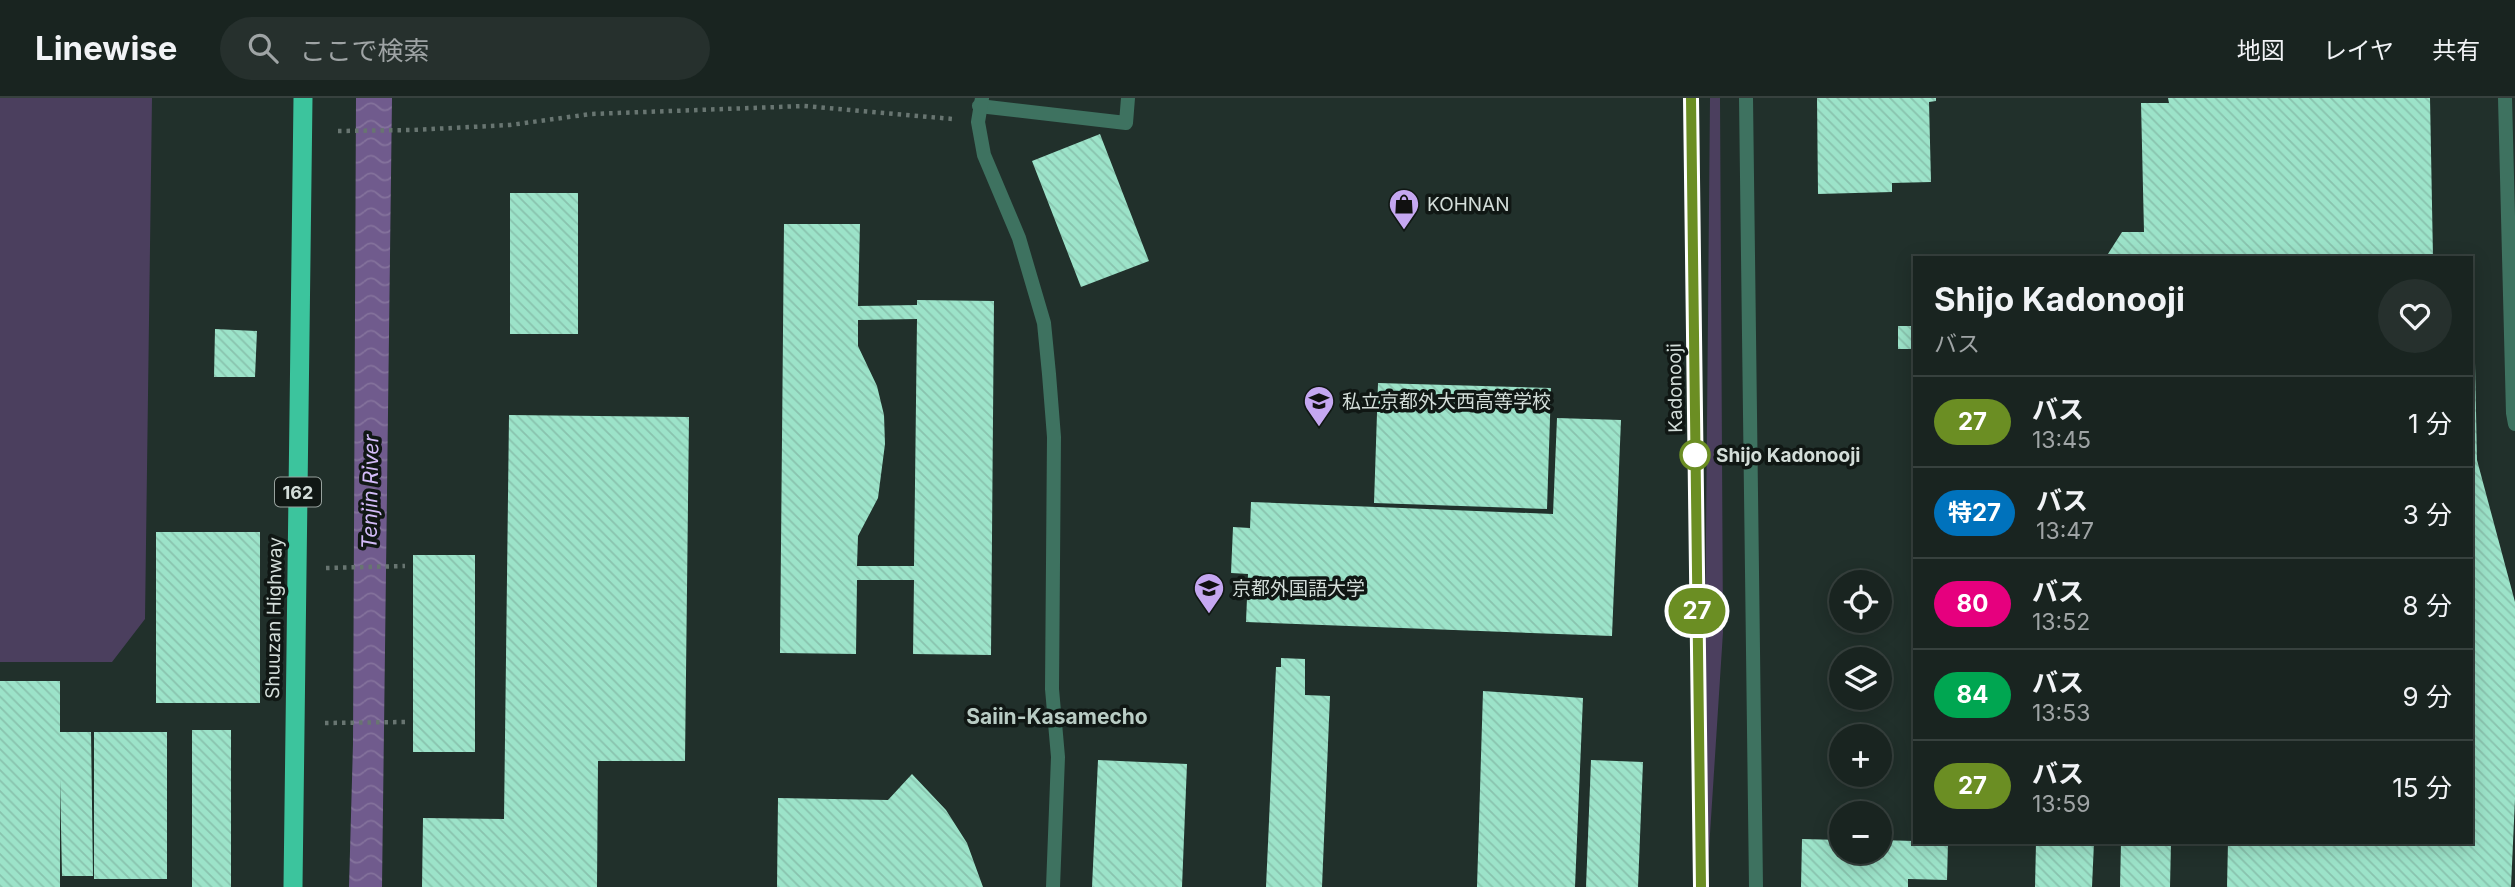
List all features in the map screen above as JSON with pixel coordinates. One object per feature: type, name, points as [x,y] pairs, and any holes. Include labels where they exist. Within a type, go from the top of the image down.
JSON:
[{"type":"highway","name":"Shuuzan Highway","points":[[293,887],[303,98]]},
{"type":"street","points":[[1054,887],[1058,757],[1052,689],[1054,437],[1044,323],[1018,238],[984,155],[978,122],[981,102],[1126,123],[1128,98]]},
{"type":"street","name":"Kadonooji","points":[[1691,98],[1701,887]]},
{"type":"street","points":[[1746,98],[1756,887]]},
{"type":"street","points":[[2505,98],[2515,424]]},
{"type":"path","points":[[338,131],[510,125],[591,114],[804,106],[978,122]]},
{"type":"path","points":[[329,568],[405,566]]},
{"type":"path","points":[[328,723],[406,722]]},
{"type":"shaded area","points":[[0,98],[152,98],[145,619],[112,662],[0,662]]},
{"type":"shaded area","points":[[1710,98],[1720,98],[1723,632],[1708,865],[1703,861]]},
{"type":"water","name":"Tenjin River","points":[[356,98],[392,98],[382,887],[349,887],[353,744]]},
{"type":"building","points":[[1817,98],[1936,98],[1936,101],[1929,102],[1931,182],[1892,183],[1892,192],[1818,194]]},
{"type":"building","points":[[2168,98],[2430,98],[2433,256],[2107,256],[2122,232],[2144,232],[2141,103],[2169,103]]},
{"type":"building","points":[[1100,134],[1149,261],[1081,287],[1032,161]]},
{"type":"building","points":[[510,193],[578,193],[578,334],[510,334]]},
{"type":"building","points":[[784,224],[860,224],[858,306],[917,305],[917,300],[994,301],[991,655],[913,654],[914,580],[857,580],[856,654],[780,653]],"holes":[[[917,319],[914,566],[857,566],[858,536],[878,498],[885,444],[884,415],[877,386],[858,346],[858,320]]]},
{"type":"building","points":[[1898,326],[1913,326],[1913,349],[1898,349]]},
{"type":"building","points":[[215,329],[257,331],[255,377],[214,377]]},
{"type":"building","points":[[2475,363],[2477,460],[2515,602],[2515,799],[2511,887],[2227,887],[2228,844],[2473,844]]},
{"type":"building","points":[[1378,383],[1551,388],[1547,509],[1374,503]]},
{"type":"building","points":[[509,415],[689,417],[685,761],[598,761],[597,887],[422,887],[423,818],[504,819]]},
{"type":"building","points":[[1557,418],[1621,420],[1612,636],[1246,622],[1248,574],[1231,573],[1233,527],[1250,528],[1251,502],[1553,514]]},
{"type":"building","points":[[156,532],[260,532],[260,703],[156,703]]},
{"type":"building","points":[[413,555],[475,555],[475,752],[413,752]]},
{"type":"building","points":[[1281,658],[1305,659],[1305,695],[1330,696],[1322,887],[1266,887],[1276,667],[1281,667]]},
{"type":"building","points":[[0,681],[60,681],[60,732],[91,732],[93,876],[62,876],[60,779],[60,887],[0,887]]},
{"type":"building","points":[[1483,691],[1583,698],[1575,887],[1477,887]]},
{"type":"building","points":[[192,730],[231,730],[231,887],[192,887]]},
{"type":"building","points":[[94,732],[167,732],[167,879],[94,879]]},
{"type":"building","points":[[1098,760],[1187,764],[1182,887],[1092,887]]},
{"type":"building","points":[[1591,760],[1643,762],[1638,887],[1586,887]]},
{"type":"building","points":[[912,774],[946,810],[967,843],[983,887],[777,887],[778,798],[888,800]]},
{"type":"building","points":[[1802,839],[1829,840],[1829,864],[1892,864],[1892,840],[1913,841],[1913,844],[1948,844],[1947,880],[1908,879],[1908,887],[1801,887]]},
{"type":"building","points":[[2036,844],[2094,844],[2092,887],[2035,887]]},
{"type":"building","points":[[2121,844],[2171,844],[2170,887],[2120,887]]},
{"type":"bus line","name":"27","points":[[1691,98],[1701,887]]},
{"type":"place","name":"KOHNAN","points":[[1404,231]]},
{"type":"place","name":"私立京都外大西高等学校","points":[[1319,428]]},
{"type":"place","name":"Shijo Kadonooji","points":[[1695,455]]},
{"type":"place","name":"京都外国語大学","points":[[1209,615]]},
{"type":"district","name":"Saiin-Kasamecho","points":[[1057,716]]}]
